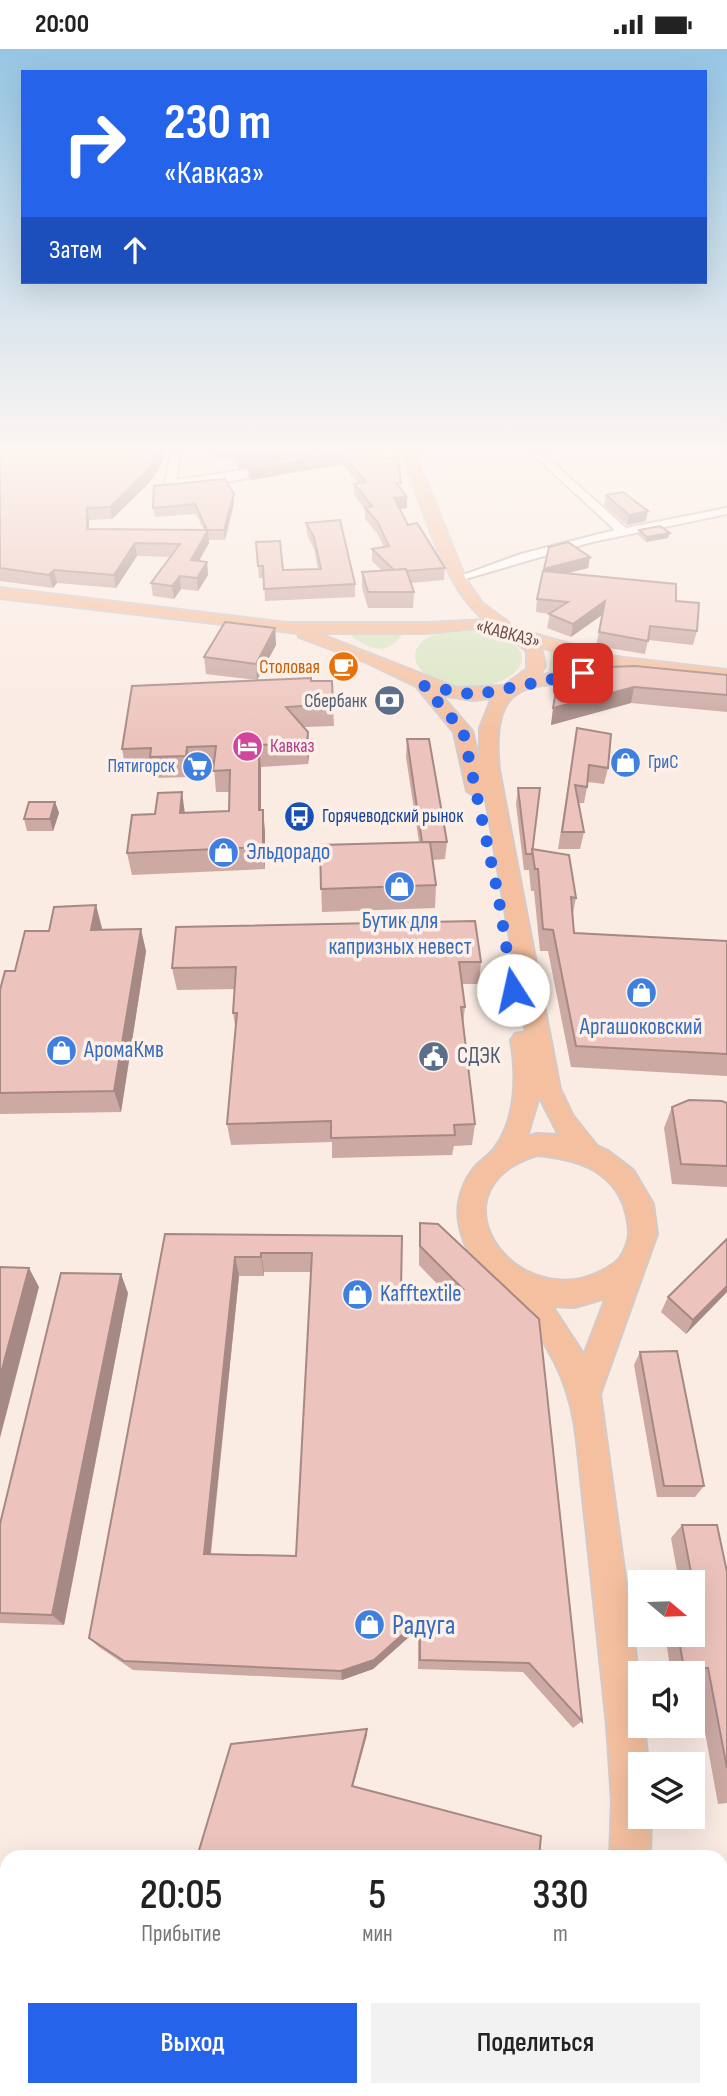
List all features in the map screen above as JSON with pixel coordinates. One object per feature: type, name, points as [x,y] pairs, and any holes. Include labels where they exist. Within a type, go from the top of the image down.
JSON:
[{"type":"main road","points":[[445,548],[458,580],[477,606],[535,650],[537,666],[527,680],[513,688],[495,709],[486,730],[492,780],[548,1090],[563,1122],[586,1151],[618,1171],[640,1201],[645,1235],[641,1253],[631,1268],[585,1394]]},
{"type":"main road","points":[[455,598],[458,580]]},
{"type":"main road","name":"«КАВКАЗ»","points":[[0,593],[286,628],[431,627],[472,622],[615,662],[727,675]]},
{"type":"main road","points":[[446,612],[431,627],[402,646],[403,670],[458,722],[472,759],[527,1064],[528,1091],[522,1125],[505,1155]]},
{"type":"main road","name":"«КАВКАЗ»","points":[[286,628],[351,649],[418,682],[448,693],[475,695],[599,671],[727,683]]},
{"type":"main road","points":[[586,1151],[544,1144],[505,1155],[489,1167],[478,1183],[472,1202],[472,1223],[477,1239],[561,1341],[585,1394],[617,1642],[632,1796],[629,1850]]},
{"type":"main road","points":[[500,1269],[525,1285],[564,1294],[584,1293],[611,1285],[631,1268]]},
{"type":"street","points":[[458,580],[504,562],[557,548]]},
{"type":"green space","points":[[473,629],[503,637],[518,648],[522,660],[516,671],[502,680],[482,686],[460,686],[436,680],[421,670],[415,657],[416,650],[426,639],[445,631]]},
{"type":"green space","points":[[403,633],[391,646],[378,649],[350,635]]},
{"type":"green space","points":[[548,648],[592,664],[548,672],[551,658]]},
{"type":"building","points":[[0,548],[132,548],[114,575],[54,570],[49,575],[0,568]]},
{"type":"building","points":[[177,548],[198,548],[191,560],[207,562],[197,578],[180,576],[172,586],[151,583]]},
{"type":"building","points":[[256,548],[281,548],[283,570],[321,569],[316,548],[346,548],[355,584],[264,589],[263,566],[258,566]]},
{"type":"building","points":[[432,548],[445,568],[394,570],[372,549]]},
{"type":"building","points":[[549,548],[576,548],[590,557],[544,569]]},
{"type":"building","points":[[406,569],[414,592],[368,592],[362,572]]},
{"type":"building","points":[[543,571],[676,584],[676,601],[699,603],[697,631],[650,626],[648,641],[599,632],[605,601],[573,624],[549,614],[568,602],[537,599]]},
{"type":"building","points":[[225,622],[275,628],[256,664],[204,657]]},
{"type":"building","points":[[635,666],[727,675],[727,695],[634,687],[553,708],[556,691],[597,678],[586,668]]},
{"type":"building","points":[[311,678],[311,681],[332,681],[333,704],[286,707],[308,732],[307,743],[259,745],[259,810],[263,810],[263,847],[127,853],[132,815],[155,814],[158,793],[182,792],[180,813],[229,811],[230,770],[213,771],[216,746],[187,747],[186,756],[150,757],[151,748],[122,749],[132,686]]},
{"type":"building","points":[[577,728],[611,734],[608,768],[589,765],[587,787],[575,785],[584,832],[562,832]]},
{"type":"building","points":[[407,739],[429,739],[447,842],[422,842]]},
{"type":"building","points":[[518,788],[540,788],[532,854],[526,854]]},
{"type":"building","points":[[29,802],[55,802],[50,819],[24,819]]},
{"type":"building","points":[[430,842],[436,885],[321,889],[320,845]]},
{"type":"building","points":[[532,849],[569,855],[576,898],[571,897],[574,933],[727,941],[727,1054],[576,1046],[553,930],[543,929],[538,869],[535,869]]},
{"type":"building","points":[[96,905],[91,930],[141,929],[114,1091],[0,1093],[0,990],[5,971],[15,971],[25,931],[49,931],[54,907]]},
{"type":"building","points":[[475,921],[481,962],[459,962],[465,1007],[461,1007],[475,1124],[454,1125],[455,1135],[331,1138],[331,1121],[227,1124],[237,1013],[233,1013],[236,967],[172,968],[176,927]]},
{"type":"building","points":[[689,1100],[727,1103],[727,1166],[681,1164],[672,1107]]},
{"type":"building","points":[[420,1223],[438,1224],[539,1319],[582,1721],[529,1663],[420,1660],[420,1619],[374,1660],[341,1671],[124,1661],[89,1638],[165,1234],[402,1236],[401,1288],[463,1289],[420,1246]],"holes":[[[261,1253],[312,1253],[296,1556],[204,1554],[235,1257],[261,1257]]]},
{"type":"building","points":[[727,1239],[727,1286],[693,1320],[668,1297]]},
{"type":"building","points":[[0,1267],[29,1268],[0,1377]]},
{"type":"building","points":[[61,1273],[121,1274],[52,1615],[0,1613],[0,1524]]},
{"type":"building","points":[[677,1351],[704,1486],[664,1486],[640,1352]]},
{"type":"building","points":[[682,1525],[717,1525],[727,1572],[727,1768],[708,1668],[705,1668],[705,1661],[683,1661],[680,1647],[705,1647],[705,1570],[690,1570]]},
{"type":"building","points":[[367,1729],[352,1786],[541,1836],[540,1850],[199,1850],[231,1744]]},
{"type":"place","name":"Столовая","points":[[343,667]]},
{"type":"place","name":"Сбербанк","points":[[390,701]]},
{"type":"place","name":"Кавказ","points":[[247,746]]},
{"type":"place","name":"ГриС","points":[[625,762]]},
{"type":"place","name":"Пятигорск","points":[[198,766]]},
{"type":"place","name":"Горячеводский рынок","points":[[299,816]]},
{"type":"place","name":"Эльдорадо","points":[[223,852]]},
{"type":"place","name":"Бутик для капризных невест","points":[[400,887]]},
{"type":"place","name":"Аргашоковский","points":[[641,993]]},
{"type":"place","name":"АромаКмв","points":[[61,1050]]},
{"type":"place","name":"СДЭК","points":[[434,1056]]},
{"type":"place","name":"Kafftextile","points":[[357,1294]]},
{"type":"place","name":"Радуга","points":[[369,1625]]},
{"type":"route","points":[[513,990],[472,759],[458,722],[424,686],[456,694],[493,694],[517,686],[583,673]]}]
